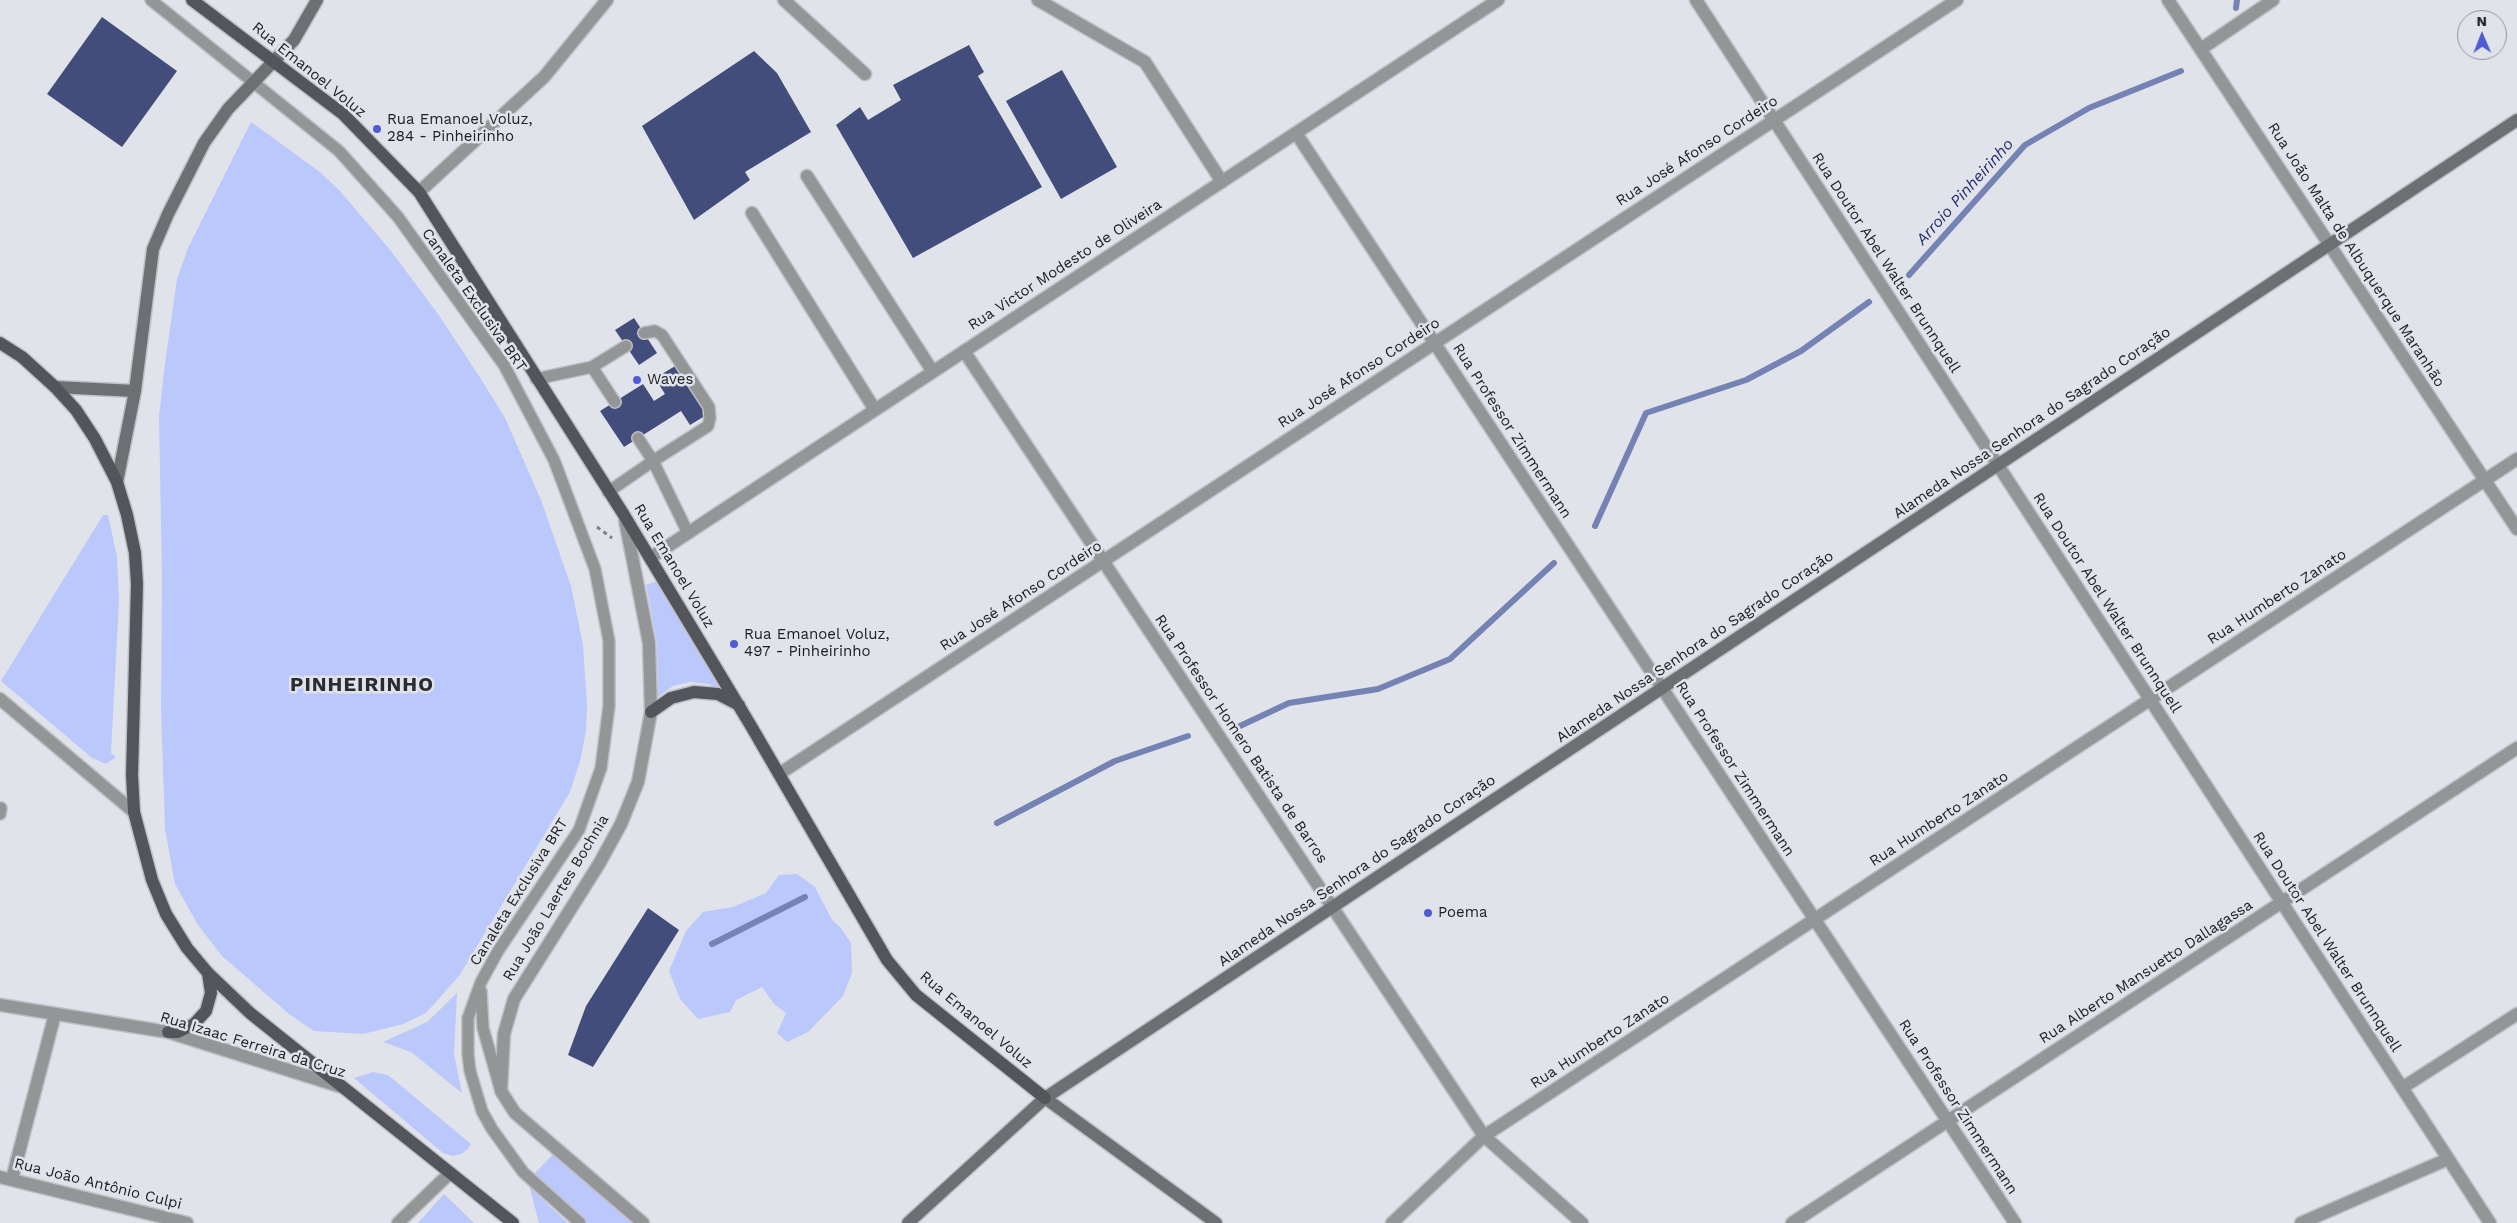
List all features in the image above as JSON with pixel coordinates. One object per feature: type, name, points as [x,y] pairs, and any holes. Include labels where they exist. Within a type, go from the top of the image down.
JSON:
[{"type":"main road","name":"Rua Emanoel Voluz","points":[[192,0],[343,114],[419,192],[624,515],[739,705],[886,960],[916,995],[1045,1098]]},
{"type":"main road","points":[[0,343],[22,357],[55,387],[76,410],[95,439],[117,482],[135,553],[137,584],[132,775],[134,812],[152,880],[166,914],[187,948],[208,973],[267,1028],[342,1087]]},
{"type":"main road","points":[[651,712],[671,698],[694,692],[718,694],[739,705]]},
{"type":"main road","points":[[168,1032],[178,1032],[194,1024],[206,1011],[211,993],[208,973]]},
{"type":"main road","name":"Rua Izaac Ferreira da Cruz","points":[[342,1087],[513,1223]]},
{"type":"street","points":[[117,482],[135,391],[153,249],[168,214],[204,143],[228,109],[276,62],[294,40],[316,0]]},
{"type":"street","points":[[419,192],[544,77],[607,0]]},
{"type":"street","points":[[784,0],[865,74]]},
{"type":"street","points":[[1038,0],[1145,62],[1222,182]]},
{"type":"street","name":"Rua Victor Modesto de Oliveira","points":[[650,558],[1498,0]]},
{"type":"street","name":"Rua Doutor Abel Walter Brunnquell","points":[[1696,0],[2490,1223]]},
{"type":"street","name":"Rua José Afonso Cordeiro","points":[[779,774],[1957,0]]},
{"type":"street","name":"Rua João Malta de Albuquerque Maranhão","points":[[2168,0],[2517,529]]},
{"type":"street","points":[[2201,49],[2274,0]]},
{"type":"street","name":"Alameda Nossa Senhora do Sagrado Coração","points":[[908,1223],[1045,1098],[2517,120]]},
{"type":"street","name":"Rua Professor Zimmermann","points":[[1296,133],[2015,1223]]},
{"type":"street","points":[[807,176],[933,372]]},
{"type":"street","points":[[752,212],[874,410]]},
{"type":"street","name":"Rua Professor Homero Batista de Barros","points":[[964,351],[1484,1136],[1582,1223]]},
{"type":"street","points":[[55,387],[135,391]]},
{"type":"street","name":"Rua Humberto Zanato","points":[[1392,1223],[1484,1136],[2517,459]]},
{"type":"street","name":"Rua João Laertes Bochnia","points":[[501,1091],[504,1034],[514,999],[599,864],[621,824],[638,782],[651,712],[650,643],[624,515]]},
{"type":"street","points":[[0,699],[134,812]]},
{"type":"street","name":"Rua Alberto Mansuetto Dallagassa","points":[[1792,1223],[2517,748]]},
{"type":"street","name":"Rua Izaac Ferreira da Cruz","points":[[0,1006],[168,1032],[342,1087]]},
{"type":"street","points":[[6,1178],[55,1014]]},
{"type":"street","points":[[2402,1088],[2517,1014]]},
{"type":"street","points":[[501,1091],[515,1113],[643,1223]]},
{"type":"street","name":"Rua Emanoel Voluz","points":[[1045,1098],[1216,1223]]},
{"type":"street","points":[[2301,1223],[2448,1159]]},
{"type":"street","points":[[398,1223],[450,1173]]},
{"type":"street","name":"Rua João Antônio Culpi","points":[[6,1178],[187,1223]]},
{"type":"lane","name":"Canaleta Exclusiva BRT","points":[[151,0],[256,82],[339,151],[398,217],[504,365],[554,460],[595,569],[609,641],[609,706],[601,768],[579,830],[498,951],[481,982],[468,1018],[468,1054],[475,1091],[482,1111],[498,1138],[523,1172],[580,1223]]},
{"type":"lane","points":[[608,492],[708,426],[710,418],[709,407],[662,335],[655,331],[644,333]]},
{"type":"lane","points":[[536,379],[592,367],[626,346]]},
{"type":"lane","points":[[592,367],[615,402]]},
{"type":"lane","points":[[638,438],[653,461],[688,533]]},
{"type":"lane","name":"Canaleta Exclusiva BRT","points":[[481,982],[484,1028],[501,1091]]},
{"type":"shaded area","points":[[251,122],[320,172],[340,191],[391,251],[438,314],[481,379],[505,418],[541,500],[571,586],[583,645],[587,703],[586,731],[580,761],[570,792],[459,976],[426,1013],[403,1024],[363,1034],[314,1031],[289,1014],[222,956],[198,925],[175,884],[165,829],[161,708],[162,580],[159,417],[164,371],[177,279],[188,248]]},
{"type":"shaded area","points":[[103,515],[108,515],[117,556],[119,600],[111,753],[116,757],[106,764],[92,758],[1,681]]},
{"type":"shaded area","points":[[657,581],[724,691],[708,684],[690,682],[673,686],[658,697],[657,644],[646,585]]},
{"type":"shaded area","points":[[797,874],[815,887],[832,920],[840,927],[851,943],[852,973],[843,996],[808,1032],[787,1042],[777,1033],[786,1013],[774,1004],[762,987],[736,1000],[730,1012],[698,1019],[680,999],[669,971],[686,931],[703,912],[733,907],[766,893],[779,875]]},
{"type":"shaded area","points":[[457,993],[454,1054],[462,1093],[411,1052],[383,1042],[427,1022]]},
{"type":"shaded area","points":[[373,1072],[388,1075],[471,1144],[468,1149],[461,1154],[453,1156],[443,1153],[354,1078]]},
{"type":"shaded area","points":[[558,1149],[640,1223],[588,1223],[534,1174]]},
{"type":"shaded area","points":[[528,1181],[542,1199],[568,1223],[539,1223]]},
{"type":"shaded area","points":[[444,1194],[474,1223],[418,1223]]},
{"type":"building","points":[[102,17],[177,71],[122,147],[47,94]]},
{"type":"building","points":[[969,45],[984,72],[978,76],[1042,187],[913,258],[836,125],[860,107],[868,120],[901,100],[893,85]]},
{"type":"building","points":[[754,51],[777,73],[811,132],[745,172],[750,180],[694,220],[642,126]]},
{"type":"building","points":[[1062,70],[1117,167],[1061,199],[1006,101]]},
{"type":"building","points":[[634,318],[657,353],[639,365],[615,330]]},
{"type":"building","points":[[677,365],[708,414],[690,425],[681,411],[624,447],[600,411],[643,384],[654,401],[665,394],[655,378]]},
{"type":"building","points":[[648,908],[679,930],[593,1067],[568,1055],[586,1006]]},
{"type":"waterway","name":"Arroio Pinheirinho","points":[[2236,8],[2237,0]]},
{"type":"waterway","name":"Arroio Pinheirinho","points":[[1909,275],[2025,145],[2089,108],[2181,71]]},
{"type":"waterway","name":"Arroio Pinheirinho","points":[[1595,526],[1646,413],[1746,380],[1801,351],[1869,302]]},
{"type":"waterway","name":"Arroio Pinheirinho","points":[[1240,726],[1289,703],[1378,689],[1450,659],[1554,563]]},
{"type":"waterway","name":"Arroio Pinheirinho","points":[[997,823],[1115,761],[1188,736]]},
{"type":"waterway","name":"Arroio Pinheirinho","points":[[712,944],[805,897]]},
{"type":"place","name":"Rua Emanoel Voluz, 284 - Pinheirinho","points":[[377,129]]},
{"type":"place","name":"Waves","points":[[637,380]]},
{"type":"place","name":"Rua Emanoel Voluz, 497 - Pinheirinho","points":[[734,644]]},
{"type":"place","name":"Poema","points":[[1428,913]]},
{"type":"district","name":"PINHEIRINHO","points":[[362,685]]}]
